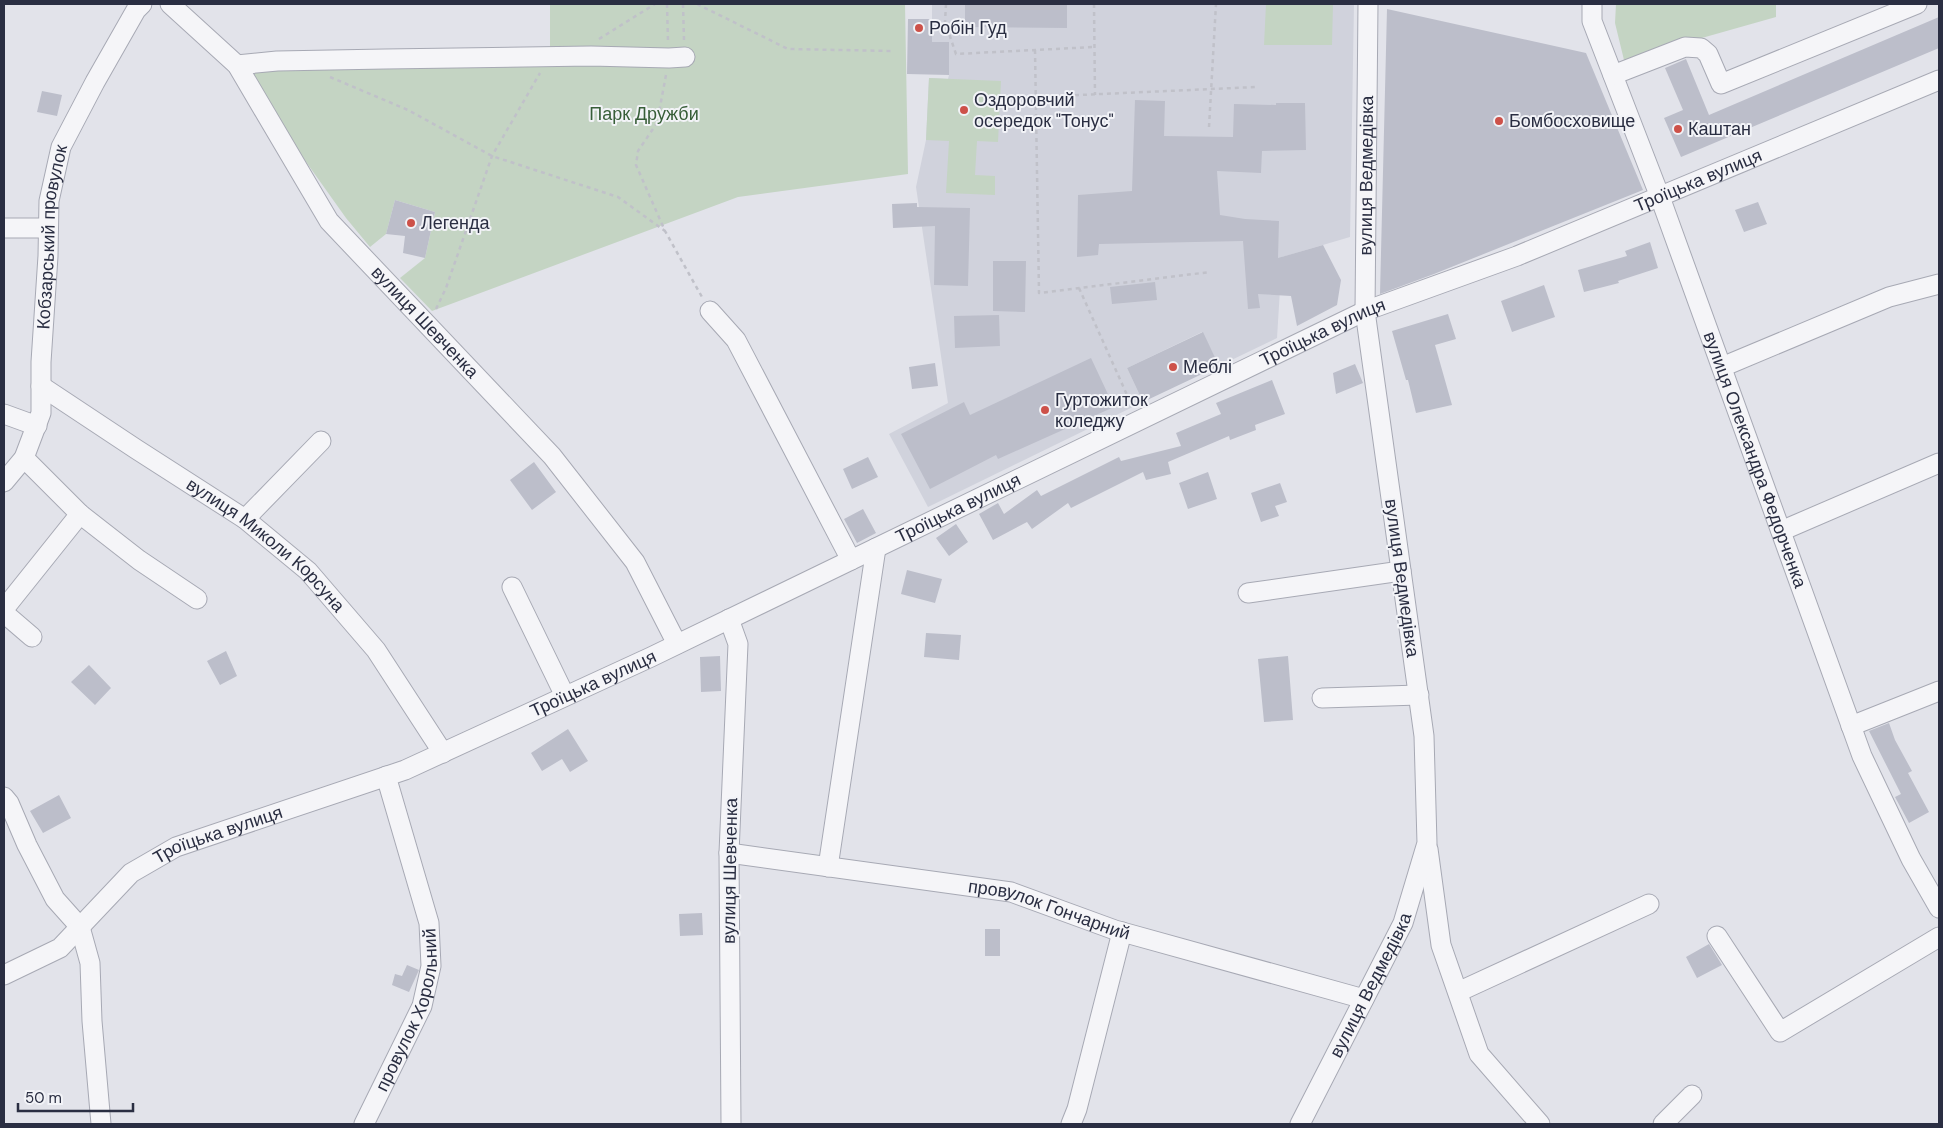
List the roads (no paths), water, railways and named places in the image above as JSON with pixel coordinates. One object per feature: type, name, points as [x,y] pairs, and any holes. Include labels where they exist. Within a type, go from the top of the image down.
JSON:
[{"type":"street","name":"Кобзарський провулок","points":[[4,482],[24,458],[42,413],[41,386],[49,202],[61,147],[95,82],[136,10],[142,4]]},
{"type":"street","name":"вулиця Шевченка","points":[[170,4],[236,65],[329,221],[558,463],[635,562],[677,644]]},
{"type":"street","name":"вулиця Ведмедівка","points":[[1300,1124],[1403,923],[1427,843],[1424,736],[1365,311],[1368,4]]},
{"type":"street","name":"вулиця Олександра Федорченка","points":[[1592,4],[1592,21],[1660,197],[1862,756],[1911,859],[1939,908]]},
{"type":"street","points":[[1613,75],[1685,47],[1701,48],[1708,54],[1721,84],[1917,4]]},
{"type":"street","points":[[236,65],[277,61],[550,56],[677,58]]},
{"type":"street","name":"Троїцька вулиця","points":[[4,975],[60,948],[131,873],[176,848],[386,776],[442,753],[677,644],[1365,311],[1517,256],[1939,80]]},
{"type":"street","points":[[4,228],[48,228]]},
{"type":"street","points":[[1722,367],[1889,297],[1939,284]]},
{"type":"street","points":[[710,311],[736,340],[851,560]]},
{"type":"street","name":"вулиця Миколи Корсуна","points":[[41,386],[244,519],[308,571],[376,650],[442,753]]},
{"type":"street","points":[[4,414],[36,426]]},
{"type":"street","points":[[244,519],[321,441]]},
{"type":"street","points":[[24,458],[80,514],[140,560],[198,599]]},
{"type":"street","points":[[1781,531],[1939,463]]},
{"type":"street","points":[[4,609],[80,514]]},
{"type":"street","points":[[828,867],[876,548]]},
{"type":"street","points":[[1248,593],[1402,571]]},
{"type":"street","points":[[512,587],[565,696]]},
{"type":"street","points":[[4,613],[32,637]]},
{"type":"street","name":"вулиця Шевченка","points":[[729,619],[738,644],[729,853],[731,1124]]},
{"type":"street","points":[[1851,726],[1939,691]]},
{"type":"street","points":[[1322,698],[1418,695]]},
{"type":"street","name":"провулок Хорольний","points":[[364,1124],[422,1006],[431,966],[429,922],[386,776]]},
{"type":"street","points":[[4,797],[9,802],[27,845],[55,899],[80,927],[90,963],[92,1022],[101,1124]]},
{"type":"street","points":[[1427,843],[1442,944],[1479,1054],[1540,1124]]},
{"type":"street","name":"провулок Гончарний","points":[[729,853],[1011,892],[1122,932],[1364,998]]},
{"type":"street","points":[[1458,992],[1650,904]]},
{"type":"street","points":[[1071,1124],[1077,1109],[1122,932]]},
{"type":"street","points":[[1717,936],[1780,1032],[1939,936]]},
{"type":"street","points":[[1663,1124],[1692,1095]]},
{"type":"place","name":"Робін Гуд","points":[[919,28]]},
{"type":"place","name":"Оздоровчий осередок \"Тонус\"","points":[[964,110]]},
{"type":"place","name":"Бомбосховище","points":[[1499,121]]},
{"type":"place","name":"Каштан","points":[[1678,129]]},
{"type":"place","name":"Легенда","points":[[411,223]]},
{"type":"place","name":"Меблі","points":[[1173,367]]},
{"type":"place","name":"Гуртожиток коледжу","points":[[1045,410]]},
{"type":"park label","name":"Парк Дружби","points":[[644,114]]}]
